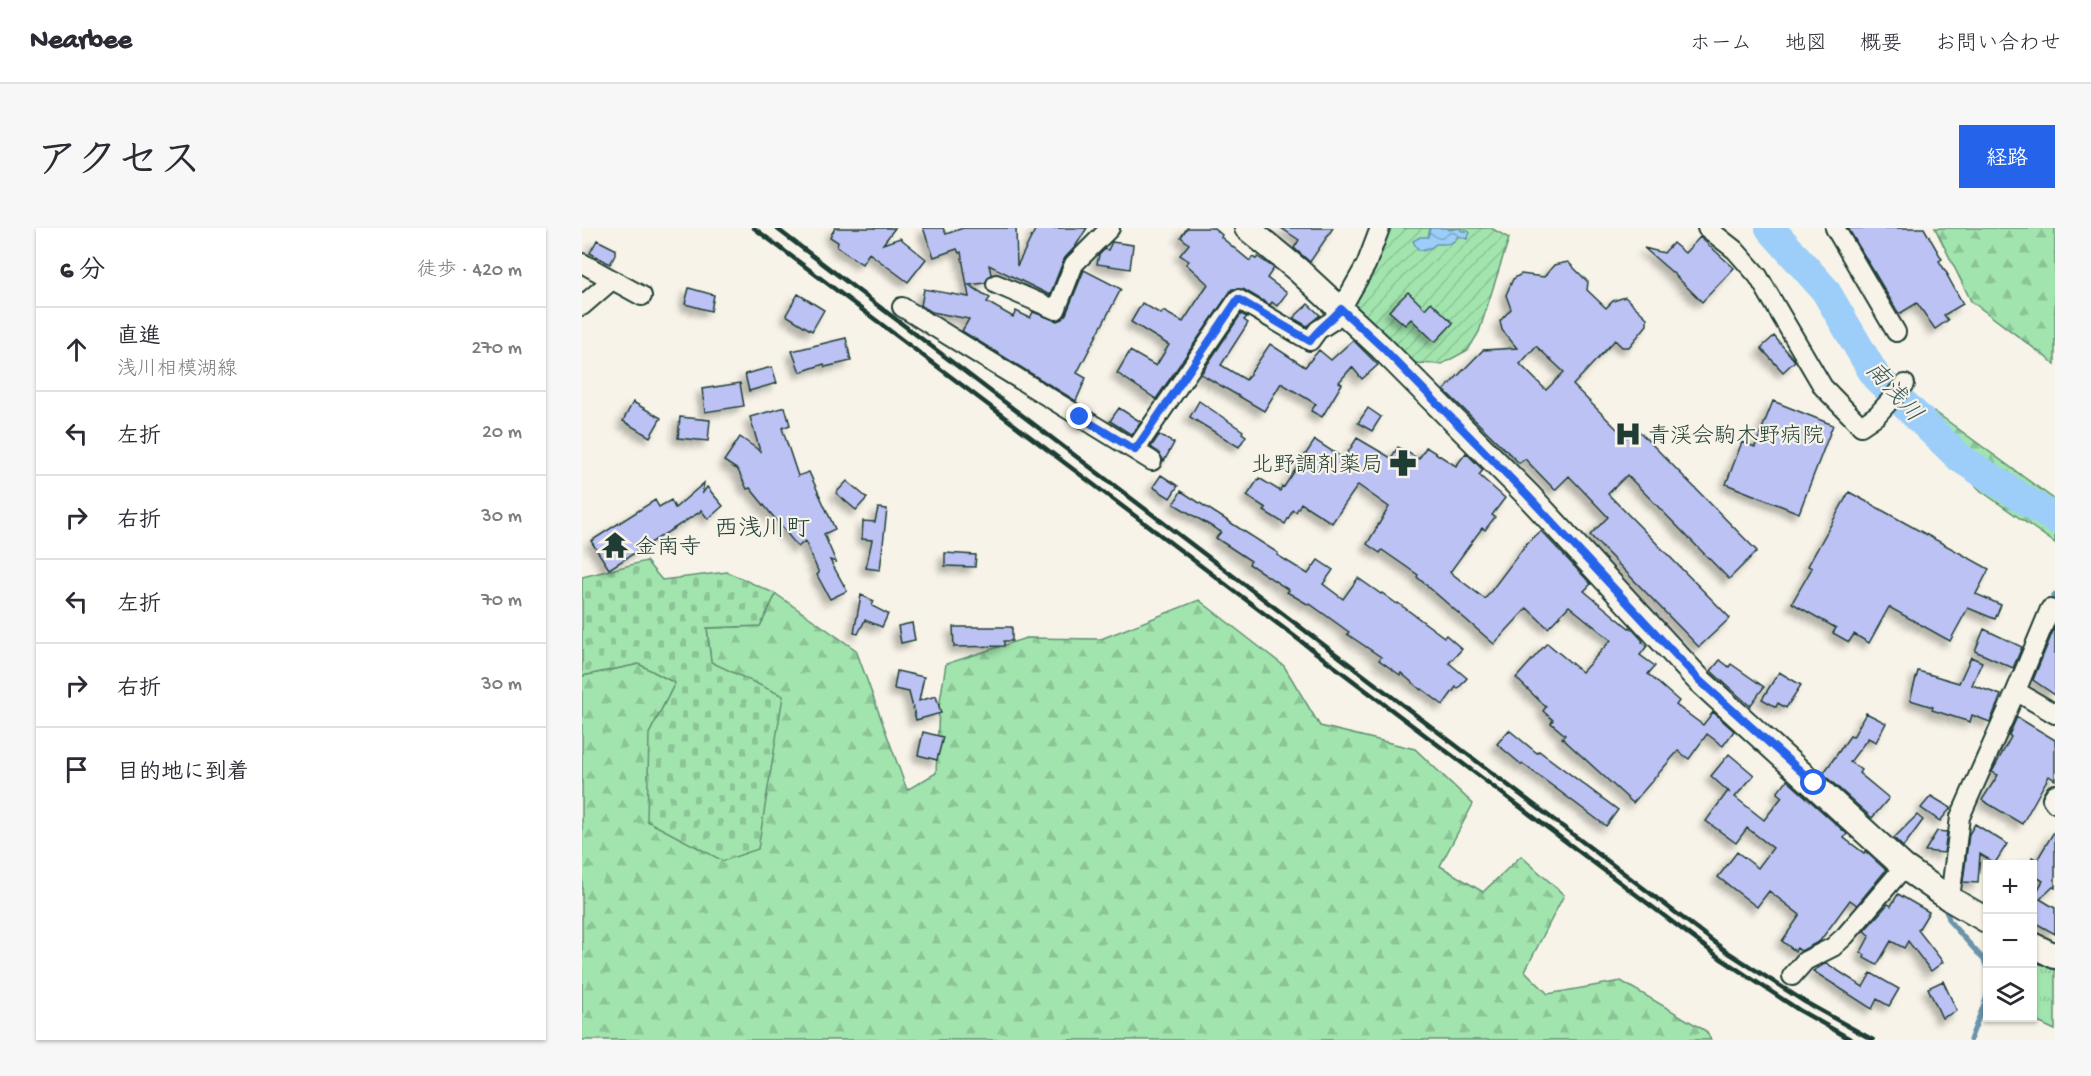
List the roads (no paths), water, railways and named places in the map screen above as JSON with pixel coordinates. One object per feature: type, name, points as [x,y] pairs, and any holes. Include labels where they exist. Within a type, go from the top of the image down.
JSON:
[{"type":"main road","points":[[1247,228],[1382,347],[1527,495],[1700,681],[1904,867],[1950,899],[1983,918]]},
{"type":"main road","points":[[2037,947],[2055,956]]},
{"type":"street","points":[[996,284],[1056,310],[1074,264],[1110,228]]},
{"type":"street","points":[[1135,450],[1238,299],[1310,341],[1318,330],[1332,321],[1341,309],[1366,265],[1380,228]]},
{"type":"street","points":[[1707,228],[1735,250],[1758,276],[1823,387],[1861,426],[1877,415],[1905,384]]},
{"type":"street","points":[[1834,228],[1896,332]]},
{"type":"street","points":[[582,263],[642,296]]},
{"type":"street","points":[[582,306],[612,280]]},
{"type":"street","points":[[902,307],[1152,460]]},
{"type":"street","points":[[1950,899],[1960,817],[2050,609],[2055,612]]},
{"type":"street","points":[[2016,691],[2055,714]]},
{"type":"street","points":[[2055,794],[2052,799],[2055,803]]},
{"type":"street","points":[[1792,976],[1804,961],[1833,948],[1904,867]]},
{"type":"water","points":[[1430,228],[1449,230],[1459,228],[1470,233],[1467,239],[1458,236],[1446,244],[1436,244],[1423,251],[1418,249],[1413,241],[1420,237],[1428,237]]},
{"type":"waterway","name":"南浅川","points":[[1770,228],[1825,290],[1876,377],[1960,458],[2055,519]]},
{"type":"waterway","points":[[2051,603],[2055,594]]},
{"type":"waterway","points":[[1945,907],[1950,922],[1984,960],[1987,968]]},
{"type":"waterway","points":[[1970,1040],[1983,1007]]},
{"type":"railway","points":[[754,228],[1720,958],[1799,1010],[1852,1040]]},
{"type":"railway","points":[[776,228],[1726,951],[1805,1002],[1873,1040]]},
{"type":"place","name":"青渓会駒木野病院","points":[[1628,434]]},
{"type":"place","name":"北野調剤薬局","points":[[1403,463]]},
{"type":"place","name":"金南寺","points":[[615,545]]},
{"type":"district","name":"西浅川町","points":[[762,527]]}]
